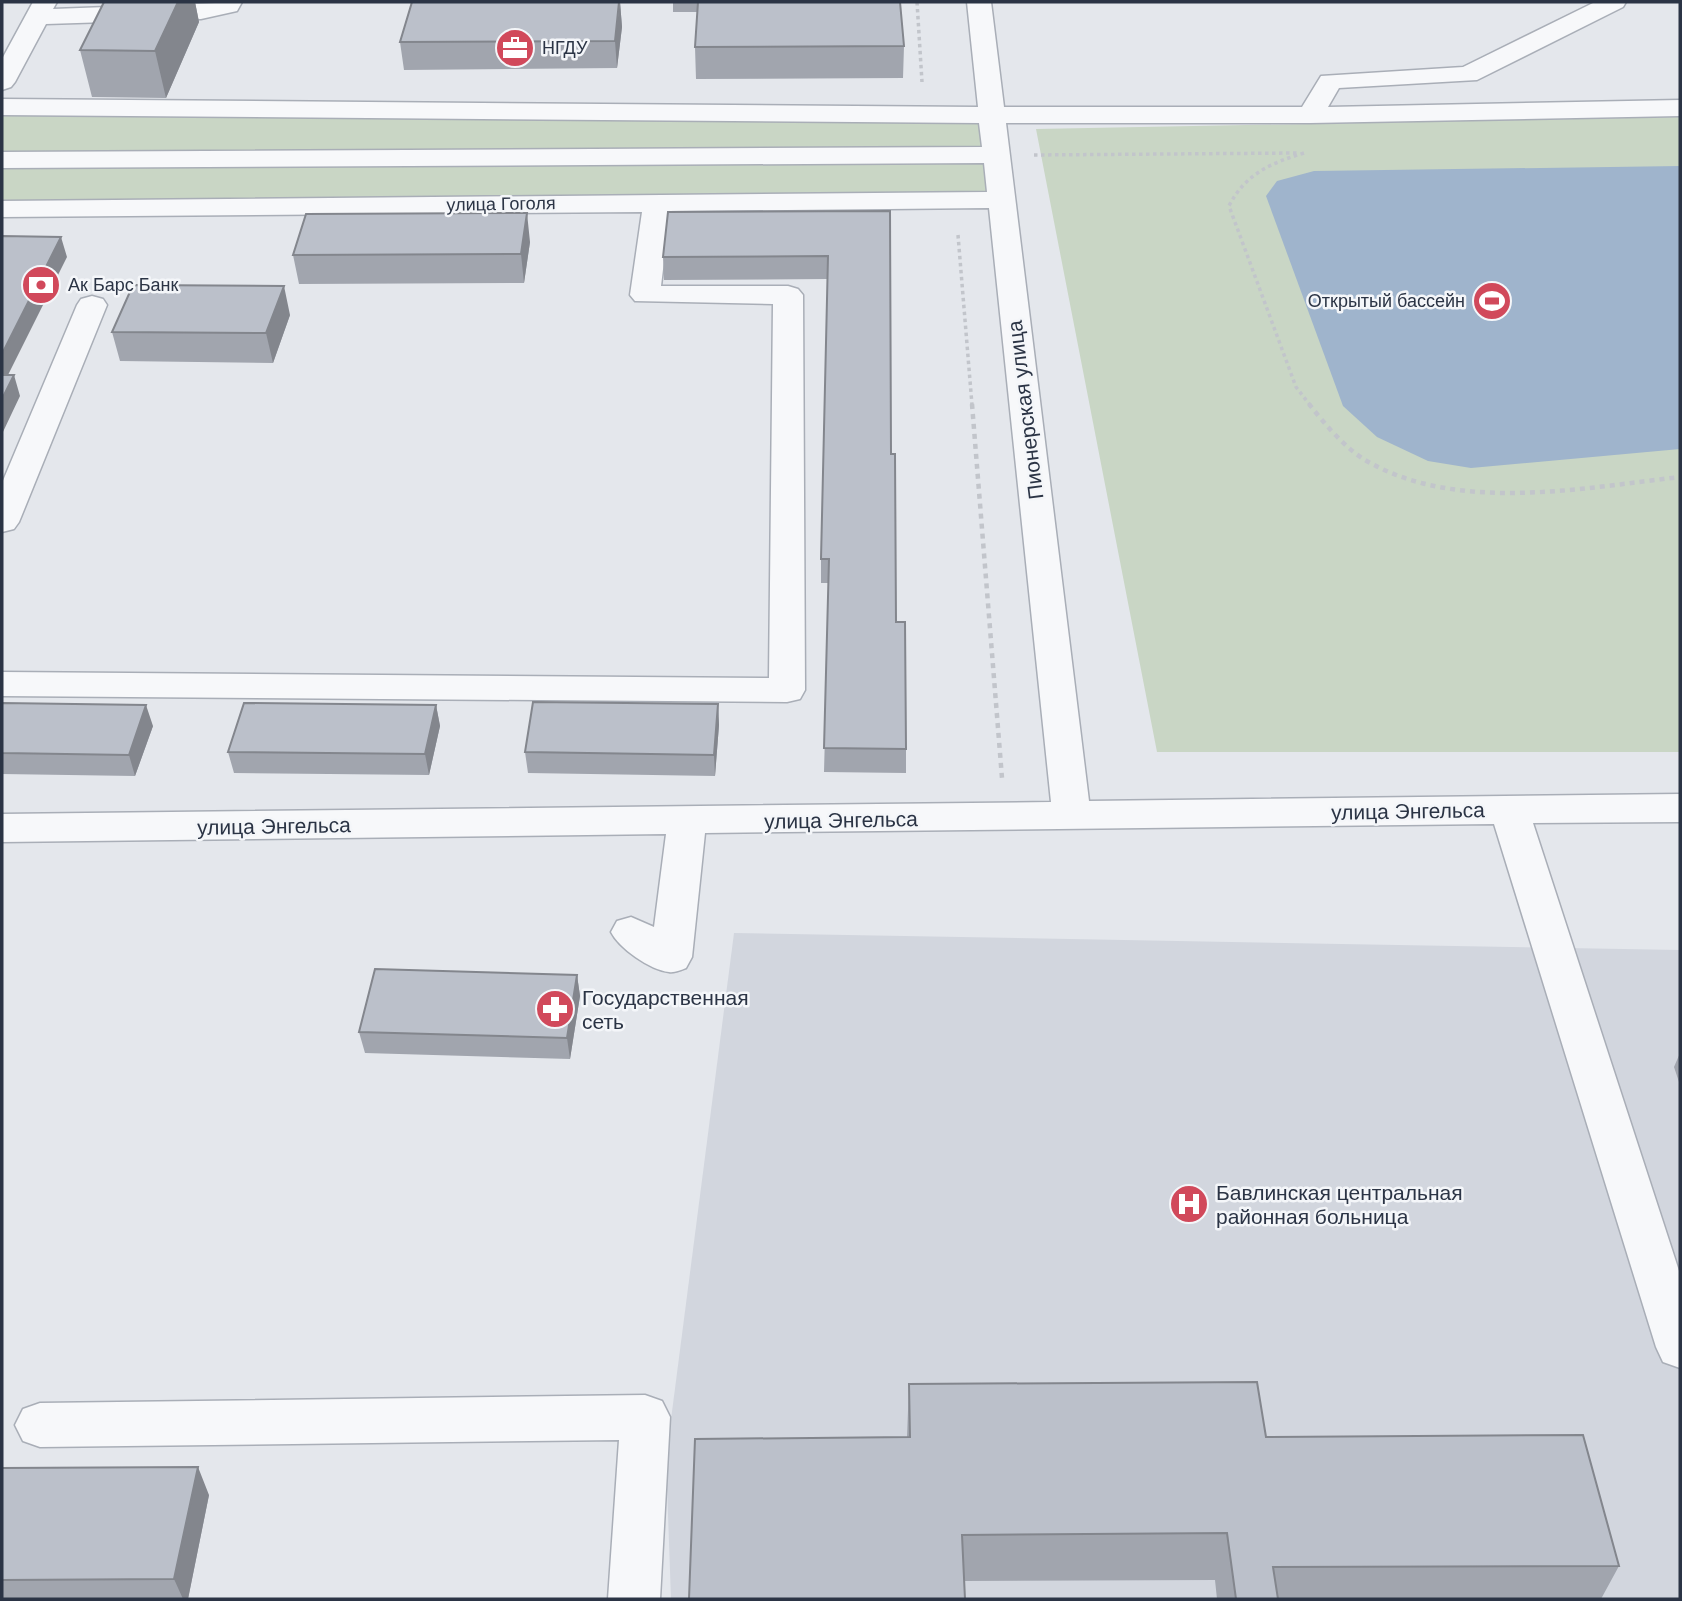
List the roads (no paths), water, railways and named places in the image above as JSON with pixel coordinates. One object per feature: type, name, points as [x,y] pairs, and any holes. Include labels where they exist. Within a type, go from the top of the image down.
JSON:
[{"type":"street","points":[[2,82],[41,9],[201,12],[228,6],[230,2]]},
{"type":"street","name":"Пионерская улица","points":[[979,2],[1072,817]]},
{"type":"street","points":[[1310,115],[1330,81],[1468,75],[1614,2]]},
{"type":"street","points":[[2,107],[925,115],[1310,115],[1680,108]]},
{"type":"street","points":[[2,160],[995,155]]},
{"type":"street","name":"улица Гоголя","points":[[2,209],[1000,200]]},
{"type":"street","points":[[2,684],[787,690],[788,295],[645,295],[657,202]]},
{"type":"street","points":[[2,522],[92,305]]},
{"type":"street","name":"улица Энгельса","points":[[2,828],[687,822],[1680,808]]},
{"type":"street","points":[[1509,809],[1680,1347]]},
{"type":"street","points":[[631,932],[671,957],[687,822]]},
{"type":"street","points":[[40,1425],[645,1417],[634,1599]]},
{"type":"water","name":"Открытый бассейн","points":[[1680,166],[1680,449],[1471,468],[1428,461],[1377,437],[1343,406],[1266,196],[1277,181],[1314,171]]},
{"type":"place","name":"НГДУ","points":[[515,48]]},
{"type":"place","name":"Ак Барс Банк","points":[[41,285]]},
{"type":"place","name":"Открытый бассейн","points":[[1492,301]]},
{"type":"place","name":"Государственная сеть","points":[[555,1009]]},
{"type":"place","name":"Бавлинская центральная районная больница","points":[[1189,1204]]}]
